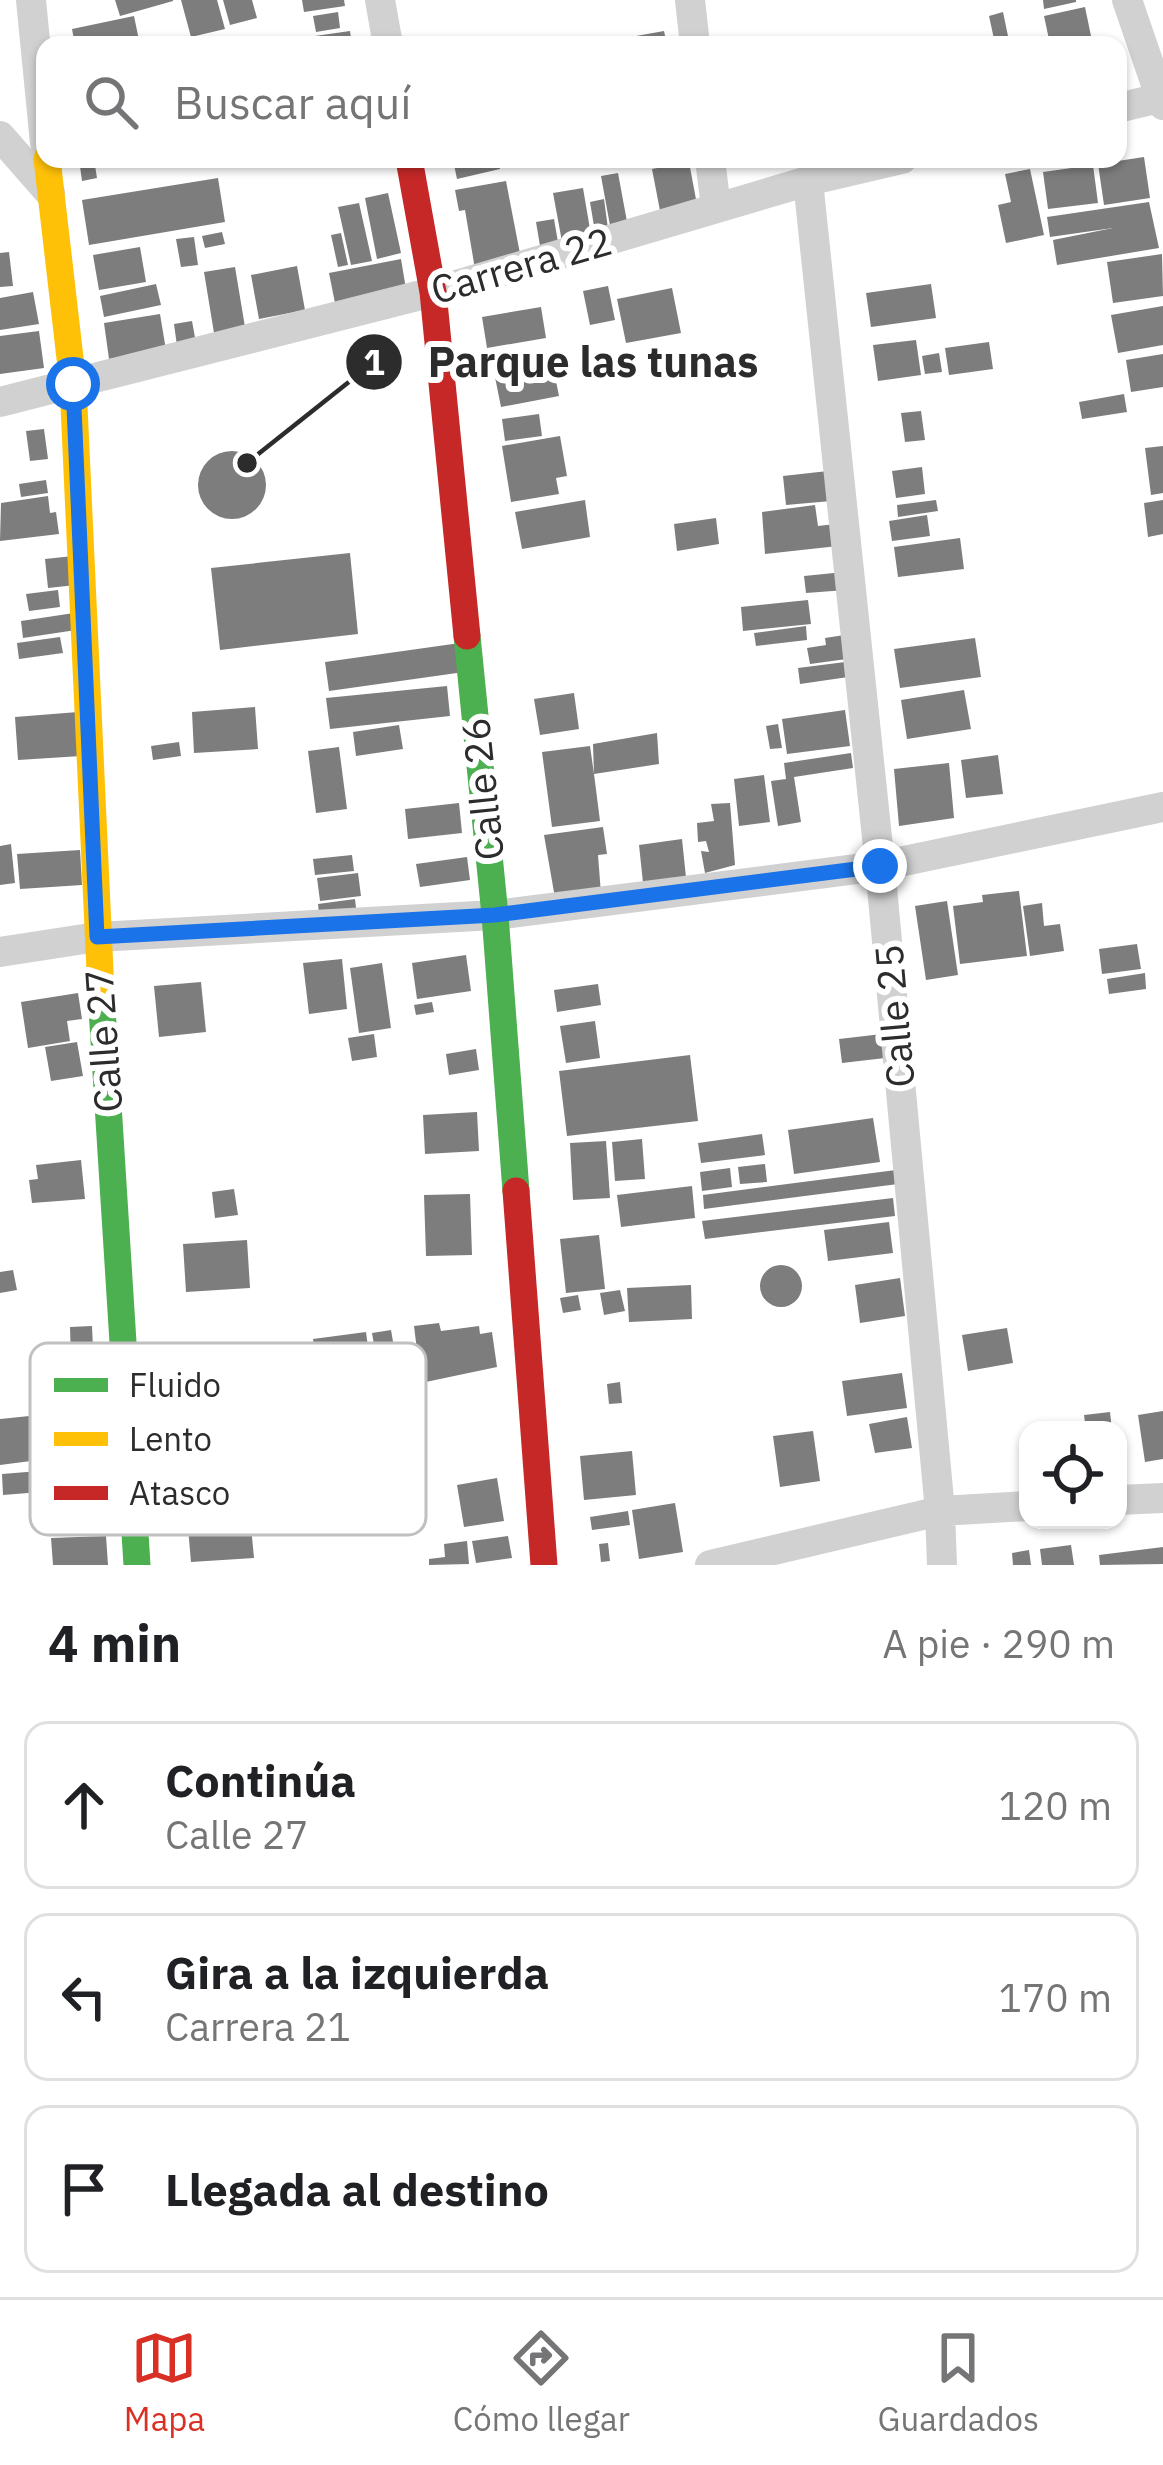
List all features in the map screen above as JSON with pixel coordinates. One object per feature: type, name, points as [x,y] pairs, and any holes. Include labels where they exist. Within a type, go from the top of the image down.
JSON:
[{"type":"street","points":[[31,0],[36,51]]},
{"type":"street","points":[[380,0],[386,36]]},
{"type":"street","points":[[689,0],[694,36]]},
{"type":"street","points":[[1127,0],[1163,100],[1127,106]]},
{"type":"street","points":[[0,136],[50,194]]},
{"type":"street","name":"Calle 27","points":[[47,168],[73,384],[97,937],[122,1343]]},
{"type":"street","name":"Calle 26","points":[[411,168],[433,292],[495,915],[544,1565]]},
{"type":"street","points":[[711,168],[716,208]]},
{"type":"street","name":"Carrera 22","points":[[0,402],[433,292],[864,168]]},
{"type":"street","name":"Calle 25","points":[[808,181],[880,866],[942,1565]]},
{"type":"street","points":[[0,952],[97,937],[495,915],[880,866],[1163,807]]},
{"type":"street","points":[[1127,1500],[1163,1498]]},
{"type":"street","points":[[710,1565],[940,1511],[1019,1507]]},
{"type":"street","name":"Calle 27","points":[[134,1535],[136,1565]]},
{"type":"building","points":[[115,0],[173,0],[173,1],[120,16]]},
{"type":"building","points":[[181,0],[217,0],[225,29],[191,36]]},
{"type":"building","points":[[223,0],[252,0],[257,18],[230,25]]},
{"type":"building","points":[[302,0],[344,0],[345,6],[304,12]]},
{"type":"building","points":[[1043,0],[1076,0],[1076,2],[1044,9]]},
{"type":"building","points":[[1085,7],[1091,36],[1048,36],[1044,16]]},
{"type":"building","points":[[338,12],[340,28],[316,32],[313,16]]},
{"type":"building","points":[[1003,12],[1008,36],[993,36],[989,16]]},
{"type":"building","points":[[134,16],[138,36],[73,36],[72,29]]},
{"type":"building","points":[[1144,157],[1150,198],[1104,205],[1099,168],[1127,168],[1127,160]]},
{"type":"building","points":[[80,168],[95,168],[97,178],[82,181]]},
{"type":"building","points":[[455,168],[500,168],[500,169],[457,179]]},
{"type":"building","points":[[690,168],[698,210],[661,216],[652,169]]},
{"type":"building","points":[[1093,168],[1098,203],[1048,209],[1043,172]]},
{"type":"building","points":[[1030,169],[1044,235],[1006,243],[998,205],[1011,202],[1005,174]]},
{"type":"building","points":[[618,173],[628,227],[611,231],[601,176]]},
{"type":"building","points":[[218,178],[225,222],[89,245],[82,200]]},
{"type":"building","points":[[506,181],[522,264],[476,275],[465,210],[459,211],[455,190]]},
{"type":"building","points":[[583,188],[592,241],[563,247],[553,193]]},
{"type":"building","points":[[388,193],[401,253],[377,259],[365,198]]},
{"type":"building","points":[[604,199],[609,236],[596,238],[590,202]]},
{"type":"building","points":[[1149,202],[1159,248],[1057,265],[1053,240],[1113,228],[1050,237],[1047,217]]},
{"type":"building","points":[[359,203],[372,261],[351,265],[338,207]]},
{"type":"building","points":[[554,219],[559,248],[541,252],[536,222]]},
{"type":"building","points":[[222,232],[225,244],[205,248],[202,236]]},
{"type":"building","points":[[341,233],[348,265],[338,267],[331,235]]},
{"type":"building","points":[[194,237],[198,265],[181,267],[176,239]]},
{"type":"building","points":[[140,247],[146,282],[99,290],[93,255]]},
{"type":"building","points":[[9,252],[13,286],[0,287],[0,253]]},
{"type":"building","points":[[1162,254],[1163,296],[1113,303],[1107,262]]},
{"type":"building","points":[[401,259],[406,289],[335,303],[329,273]]},
{"type":"building","points":[[297,266],[305,310],[259,319],[251,275]]},
{"type":"building","points":[[235,267],[245,327],[214,333],[204,272]]},
{"type":"building","points":[[156,284],[161,305],[104,317],[100,296]]},
{"type":"building","points":[[931,284],[936,318],[871,327],[866,293]]},
{"type":"building","points":[[608,286],[615,320],[590,325],[583,291]]},
{"type":"building","points":[[672,288],[681,333],[626,343],[617,299]]},
{"type":"building","points":[[33,292],[39,324],[0,330],[0,298]]},
{"type":"building","points":[[1163,306],[1163,345],[1118,353],[1111,315]]},
{"type":"building","points":[[541,307],[546,338],[487,348],[482,317]]},
{"type":"building","points":[[160,314],[166,350],[109,359],[104,323]]},
{"type":"building","points":[[192,321],[196,343],[177,346],[174,324]]},
{"type":"building","points":[[39,331],[44,368],[0,374],[0,336]]},
{"type":"building","points":[[916,340],[921,375],[878,381],[873,345]]},
{"type":"building","points":[[989,342],[993,369],[949,375],[945,348]]},
{"type":"building","points":[[550,351],[559,396],[501,407],[492,362]]},
{"type":"building","points":[[939,353],[942,372],[925,374],[922,356]]},
{"type":"building","points":[[1163,354],[1163,387],[1131,392],[1126,360]]},
{"type":"building","points":[[1124,394],[1127,412],[1082,419],[1079,402]]},
{"type":"building","points":[[921,411],[925,440],[905,442],[901,413]]},
{"type":"building","points":[[539,414],[542,436],[505,441],[502,419]]},
{"type":"building","points":[[44,429],[48,459],[30,461],[26,431]]},
{"type":"building","points":[[560,436],[567,476],[556,478],[559,494],[511,502],[502,446]]},
{"type":"building","points":[[1163,446],[1163,493],[1151,495],[1145,448]]},
{"type":"building","points":[[232,451],[256,461],[266,485],[256,509],[232,519],[208,509],[198,485],[208,461]]},
{"type":"building","points":[[922,467],[925,494],[896,498],[892,471]]},
{"type":"building","points":[[828,471],[831,501],[786,505],[783,476]]},
{"type":"building","points":[[46,480],[48,493],[21,497],[19,484]]},
{"type":"building","points":[[48,496],[59,534],[0,541],[1,503]]},
{"type":"building","points":[[585,500],[590,537],[522,549],[515,512]]},
{"type":"building","points":[[936,500],[938,511],[898,517],[897,505]]},
{"type":"building","points":[[1163,500],[1163,534],[1148,537],[1144,503]]},
{"type":"building","points":[[815,505],[818,526],[835,524],[838,546],[765,554],[762,512]]},
{"type":"building","points":[[927,515],[930,536],[892,541],[889,521]]},
{"type":"building","points":[[716,518],[719,544],[677,551],[674,524]]},
{"type":"building","points":[[960,538],[964,569],[898,577],[894,547]]},
{"type":"building","points":[[350,553],[358,634],[220,650],[211,568]]},
{"type":"building","points":[[73,556],[76,585],[48,588],[45,559]]},
{"type":"building","points":[[844,572],[846,590],[806,593],[804,576]]},
{"type":"building","points":[[58,590],[60,607],[29,611],[26,594]]},
{"type":"building","points":[[808,600],[811,624],[743,631],[741,607]]},
{"type":"building","points":[[74,613],[76,630],[23,638],[21,621]]},
{"type":"building","points":[[806,626],[807,640],[756,646],[754,633]]},
{"type":"building","points":[[851,634],[854,658],[810,664],[807,648],[826,645],[825,638]]},
{"type":"building","points":[[60,637],[63,653],[19,659],[17,643]]},
{"type":"building","points":[[975,638],[981,677],[900,688],[894,649]]},
{"type":"building","points":[[460,643],[464,672],[329,691],[325,662]]},
{"type":"building","points":[[853,661],[855,676],[800,684],[798,668]]},
{"type":"building","points":[[447,686],[450,716],[330,729],[326,698]]},
{"type":"building","points":[[964,690],[971,729],[907,739],[901,700]]},
{"type":"building","points":[[574,693],[579,729],[540,735],[534,699]]},
{"type":"building","points":[[255,707],[258,749],[194,753],[192,712]]},
{"type":"building","points":[[845,710],[850,746],[787,754],[782,719]]},
{"type":"building","points":[[78,712],[81,756],[18,760],[15,717]]},
{"type":"building","points":[[778,724],[782,748],[770,749],[766,726]]},
{"type":"building","points":[[399,725],[403,749],[356,756],[353,732]]},
{"type":"building","points":[[657,733],[659,764],[594,774],[593,744]]},
{"type":"building","points":[[179,742],[181,756],[153,760],[151,746]]},
{"type":"building","points":[[590,746],[600,821],[552,827],[542,752]]},
{"type":"building","points":[[339,747],[347,809],[316,813],[308,751]]},
{"type":"building","points":[[851,753],[853,768],[794,777],[801,822],[778,826],[771,781],[786,779],[784,763]]},
{"type":"building","points":[[998,755],[1003,794],[966,798],[961,760]]},
{"type":"building","points":[[949,763],[954,818],[899,826],[894,769]]},
{"type":"building","points":[[764,775],[770,822],[739,826],[734,779]]},
{"type":"building","points":[[459,803],[462,833],[408,839],[405,809]]},
{"type":"building","points":[[730,803],[735,865],[705,873],[701,851],[709,852],[706,841],[698,842],[697,823],[714,821],[711,804]]},
{"type":"building","points":[[603,827],[607,854],[598,855],[601,894],[555,898],[544,835]]},
{"type":"building","points":[[682,839],[687,887],[644,892],[639,845]]},
{"type":"building","points":[[11,844],[15,883],[0,885],[0,846]]},
{"type":"building","points":[[80,850],[82,885],[20,889],[17,854]]},
{"type":"building","points":[[352,855],[354,871],[315,875],[313,859]]},
{"type":"building","points":[[467,857],[470,880],[420,887],[416,864]]},
{"type":"building","points":[[358,873],[361,896],[320,901],[317,878]]},
{"type":"building","points":[[1019,891],[1027,956],[960,964],[953,906],[983,902],[982,895]]},
{"type":"building","points":[[355,899],[357,917],[320,922],[318,904]]},
{"type":"building","points":[[947,901],[958,975],[926,980],[915,906]]},
{"type":"building","points":[[1042,903],[1044,926],[1060,924],[1064,951],[1030,956],[1023,906]]},
{"type":"building","points":[[1137,944],[1141,969],[1102,974],[1099,949]]},
{"type":"building","points":[[466,955],[471,991],[417,999],[412,963]]},
{"type":"building","points":[[342,959],[347,1009],[309,1014],[303,963]]},
{"type":"building","points":[[382,963],[391,1028],[359,1033],[350,968]]},
{"type":"building","points":[[1145,973],[1146,989],[1109,994],[1107,979]]},
{"type":"building","points":[[201,982],[206,1032],[159,1037],[154,986]]},
{"type":"building","points":[[598,984],[601,1005],[557,1012],[554,990]]},
{"type":"building","points":[[78,993],[82,1019],[67,1021],[70,1041],[28,1048],[21,1002]]},
{"type":"building","points":[[432,1002],[434,1012],[416,1015],[414,1005]]},
{"type":"building","points":[[595,1021],[600,1058],[566,1063],[560,1026]]},
{"type":"building","points":[[374,1034],[377,1057],[352,1061],[348,1038]]},
{"type":"building","points":[[882,1034],[885,1058],[842,1063],[839,1039]]},
{"type":"building","points":[[77,1042],[83,1076],[51,1081],[45,1047]]},
{"type":"building","points":[[476,1049],[479,1070],[449,1075],[446,1054]]},
{"type":"building","points":[[690,1055],[698,1121],[567,1136],[559,1071]]},
{"type":"building","points":[[477,1112],[479,1151],[425,1154],[423,1115]]},
{"type":"building","points":[[873,1118],[880,1162],[794,1174],[788,1130]]},
{"type":"building","points":[[762,1134],[765,1155],[701,1163],[698,1143]]},
{"type":"building","points":[[642,1139],[645,1179],[615,1181],[612,1142]]},
{"type":"building","points":[[606,1141],[610,1198],[573,1200],[570,1143]]},
{"type":"building","points":[[81,1160],[85,1199],[32,1203],[29,1180],[38,1179],[36,1165]]},
{"type":"building","points":[[765,1164],[767,1182],[740,1184],[738,1167]]},
{"type":"building","points":[[730,1168],[732,1187],[702,1191],[700,1172]]},
{"type":"building","points":[[896,1170],[898,1184],[704,1209],[703,1195]]},
{"type":"building","points":[[692,1186],[695,1218],[621,1227],[617,1195]]},
{"type":"building","points":[[234,1189],[238,1215],[215,1218],[212,1192]]},
{"type":"building","points":[[470,1194],[472,1255],[426,1256],[424,1195]]},
{"type":"building","points":[[893,1198],[895,1216],[705,1239],[702,1221]]},
{"type":"building","points":[[889,1222],[893,1253],[828,1261],[824,1230]]},
{"type":"building","points":[[599,1235],[605,1289],[566,1293],[560,1239]]},
{"type":"building","points":[[247,1240],[250,1288],[186,1292],[183,1244]]},
{"type":"building","points":[[781,1265],[796,1271],[802,1286],[796,1301],[781,1307],[766,1301],[760,1286],[766,1271]]},
{"type":"building","points":[[13,1270],[17,1290],[0,1293],[0,1272]]},
{"type":"building","points":[[900,1278],[905,1316],[860,1323],[855,1285]]},
{"type":"building","points":[[691,1285],[692,1319],[629,1322],[627,1288]]},
{"type":"building","points":[[620,1290],[625,1311],[604,1315],[600,1293]]},
{"type":"building","points":[[578,1295],[581,1310],[563,1313],[560,1298]]},
{"type":"building","points":[[439,1323],[441,1331],[479,1326],[480,1334],[492,1332],[497,1367],[426,1382],[426,1343],[416,1343],[414,1326]]},
{"type":"building","points":[[92,1326],[93,1343],[70,1343],[70,1327]]},
{"type":"building","points":[[1007,1328],[1013,1363],[968,1371],[962,1335]]},
{"type":"building","points":[[391,1330],[393,1343],[374,1343],[372,1333]]},
{"type":"building","points":[[366,1332],[367,1343],[314,1343],[313,1339]]},
{"type":"building","points":[[902,1373],[907,1408],[847,1416],[842,1381]]},
{"type":"building","points":[[620,1382],[622,1403],[609,1404],[607,1384]]},
{"type":"building","points":[[1163,1411],[1163,1459],[1145,1462],[1138,1415]]},
{"type":"building","points":[[1110,1412],[1111,1421],[1085,1421],[1084,1415]]},
{"type":"building","points":[[30,1416],[30,1461],[0,1465],[0,1419]]},
{"type":"building","points":[[907,1417],[912,1448],[875,1453],[869,1424]]},
{"type":"building","points":[[813,1431],[820,1481],[780,1487],[773,1436]]},
{"type":"building","points":[[632,1451],[636,1495],[584,1500],[580,1456]]},
{"type":"building","points":[[30,1472],[30,1493],[3,1495],[2,1474]]},
{"type":"building","points":[[497,1478],[504,1521],[464,1527],[457,1485]]},
{"type":"building","points":[[675,1503],[683,1552],[639,1559],[632,1510]]},
{"type":"building","points":[[628,1511],[630,1525],[592,1530],[590,1517]]},
{"type":"building","points":[[189,1535],[252,1535],[254,1558],[191,1562]]},
{"type":"building","points":[[106,1536],[108,1565],[53,1565],[51,1538]]},
{"type":"building","points":[[508,1536],[512,1558],[476,1563],[472,1541]]},
{"type":"building","points":[[467,1541],[469,1564],[429,1565],[429,1559],[445,1557],[444,1544]]},
{"type":"building","points":[[608,1543],[610,1561],[601,1562],[599,1544]]},
{"type":"building","points":[[1071,1545],[1074,1565],[1042,1565],[1040,1549]]},
{"type":"building","points":[[1163,1547],[1163,1564],[1100,1565],[1099,1555]]},
{"type":"building","points":[[1029,1550],[1031,1565],[1013,1565],[1012,1553]]},
{"type":"traffic: fast","points":[[467,636],[516,1191]]},
{"type":"traffic: fast","points":[[101,993],[123,1343]]},
{"type":"traffic: fast","points":[[135,1535],[137,1565]]},
{"type":"traffic: slow","points":[[48,168],[73,384],[101,993]]},
{"type":"traffic: jam","points":[[411,168],[433,292],[467,636]]},
{"type":"traffic: jam","points":[[516,1191],[544,1565]]},
{"type":"place","name":"Parque las tunas","points":[[247,463]]},
{"type":"route","points":[[73,384],[97,937],[495,915],[880,866]]}]
